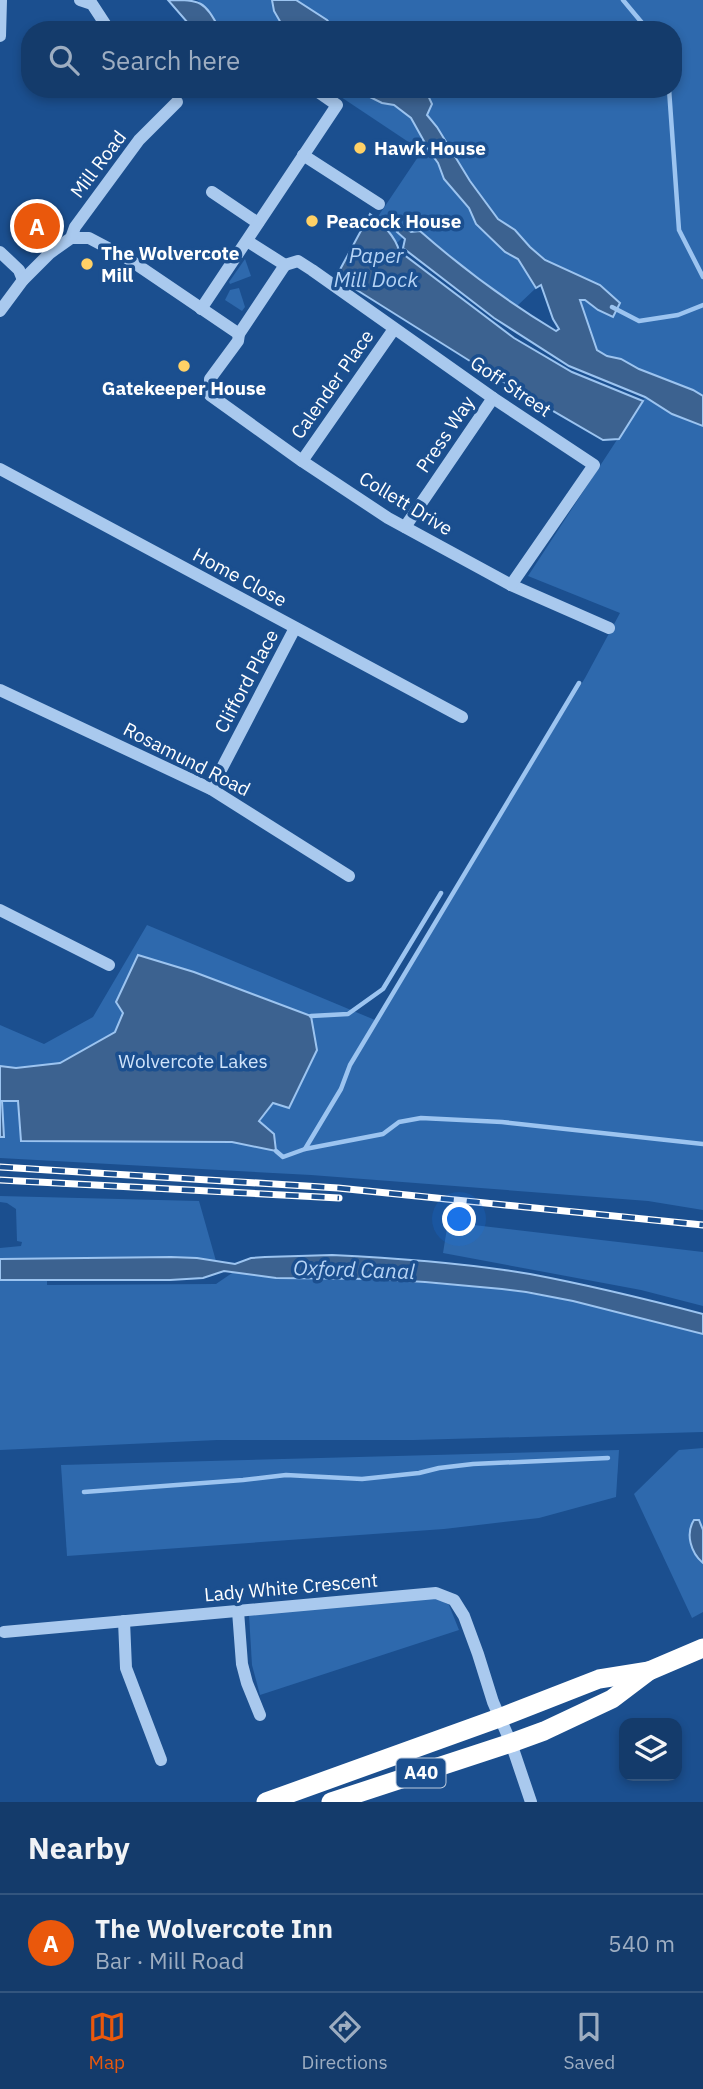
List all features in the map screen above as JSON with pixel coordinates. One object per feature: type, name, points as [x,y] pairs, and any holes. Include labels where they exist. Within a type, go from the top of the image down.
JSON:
[{"type":"highway","name":"A40","points":[[266,1802],[599,1679],[649,1671],[703,1648]]},
{"type":"highway","name":"A40","points":[[331,1802],[544,1731],[612,1699],[649,1671]]},
{"type":"street","points":[[0,36],[1,0]]},
{"type":"street","points":[[80,0],[92,4],[103,21]]},
{"type":"street","points":[[201,309],[337,104],[328,98]]},
{"type":"street","name":"Mill Road","points":[[0,311],[23,280],[50,253],[71,238],[75,227],[139,140],[177,102]]},
{"type":"street","points":[[303,155],[379,204]]},
{"type":"street","points":[[212,192],[258,223]]},
{"type":"street","points":[[71,238],[89,238],[127,258],[239,334],[285,265],[247,240]]},
{"type":"street","points":[[0,253],[19,270],[23,280]]},
{"type":"street","name":"Goff Street","points":[[285,265],[298,261],[493,398],[594,465],[510,585]]},
{"type":"street","name":"Calender Place","points":[[302,461],[394,329]]},
{"type":"street","name":"Collett Drive","points":[[239,334],[238,341],[210,379],[210,395],[302,461],[405,527],[510,585],[609,628]]},
{"type":"street","name":"Press Way","points":[[405,527],[493,398]]},
{"type":"street","name":"Home Close","points":[[0,470],[461,717]]},
{"type":"street","name":"Clifford Place","points":[[211,789],[295,628]]},
{"type":"street","name":"Rosamund Road","points":[[0,690],[211,789],[349,876]]},
{"type":"street","points":[[0,910],[110,965]]},
{"type":"street","name":"Lady White Crescent","points":[[4,1632],[436,1593],[454,1600],[464,1616],[531,1802]]},
{"type":"street","points":[[238,1611],[242,1664],[260,1715]]},
{"type":"street","points":[[124,1621],[126,1668],[161,1760]]},
{"type":"green space","points":[[197,0],[272,0],[280,21],[214,21]]},
{"type":"green space","points":[[296,0],[703,0],[703,396],[597,350],[580,300],[585,299],[604,312],[600,285],[545,260],[515,230],[498,219],[427,114],[432,104],[429,98],[682,98],[682,21],[326,20]]},
{"type":"green space","points":[[342,98],[372,98],[394,105],[411,118],[438,163],[444,179],[469,208],[476,224],[505,252],[518,258],[536,288],[517,306],[467,270],[420,231],[397,232],[403,237],[397,243],[377,218],[422,151]]},
{"type":"green space","points":[[245,259],[251,276],[230,284],[229,282]]},
{"type":"green space","points":[[239,288],[245,307],[242,311],[225,300],[230,290]]},
{"type":"green space","points":[[645,397],[672,414],[703,426],[703,1210],[648,1201],[311,1175],[0,1158],[0,1025],[44,1044],[93,1017],[147,925],[375,1020],[585,678],[620,613],[528,576]]},
{"type":"green space","points":[[0,1196],[199,1201],[216,1261],[171,1257],[0,1259],[0,1248],[21,1246],[22,1242],[17,1241],[16,1209],[0,1202]]},
{"type":"green space","points":[[448,1222],[703,1252],[703,1306],[641,1290],[443,1253]]},
{"type":"green space","points":[[235,1271],[276,1278],[373,1279],[502,1289],[573,1301],[703,1334],[703,1432],[414,1440],[217,1440],[0,1450],[0,1280],[47,1279],[47,1285],[216,1284]]},
{"type":"green space","points":[[703,1448],[703,1612],[692,1618],[634,1494],[679,1450]]},
{"type":"green space","points":[[619,1450],[616,1497],[539,1518],[444,1529],[67,1556],[61,1465]]},
{"type":"green space","points":[[437,1598],[449,1605],[459,1630],[260,1695],[252,1665],[249,1615]]},
{"type":"water","points":[[168,0],[188,0],[200,4],[215,21],[186,21]]},
{"type":"water","points":[[272,0],[296,0],[328,21],[280,21]]},
{"type":"water","points":[[372,98],[429,98],[432,104],[427,115],[498,219],[515,230],[545,260],[600,285],[620,303],[613,317],[585,300],[580,300],[597,350],[703,396],[703,426],[672,414],[645,397],[569,366],[494,318],[403,248],[405,239],[397,232],[403,226],[411,232],[420,231],[503,296],[556,331],[559,329],[541,285],[536,288],[518,259],[505,252],[476,224],[469,208],[444,179],[438,163],[411,118],[394,105]]},
{"type":"water","name":"Paper Mill Dock","points":[[370,214],[388,230],[399,251],[514,338],[572,372],[643,401],[619,439],[603,440],[505,383],[336,277]]},
{"type":"water","name":"Wolvercote Lakes","points":[[138,955],[194,972],[311,1016],[317,1050],[289,1108],[273,1103],[259,1121],[274,1134],[276,1151],[232,1142],[21,1141],[18,1101],[2,1101],[4,1137],[0,1137],[0,1066],[16,1068],[60,1063],[115,1032],[123,1013],[116,1002]]},
{"type":"water","name":"Oxford Canal","points":[[332,1255],[456,1264],[573,1283],[703,1314],[703,1334],[526,1292],[425,1282],[276,1278],[224,1271],[203,1278],[170,1280],[0,1280],[0,1259],[171,1257],[235,1264],[251,1258]]},
{"type":"water","points":[[694,1520],[699,1520],[703,1530],[703,1563],[695,1554],[691,1543],[690,1531]]},
{"type":"waterway","points":[[623,0],[640,21]]},
{"type":"waterway","points":[[670,98],[679,230],[703,277]]},
{"type":"waterway","points":[[612,307],[639,321],[678,315],[703,305]]},
{"type":"waterway","points":[[276,1151],[283,1157],[305,1149],[341,1089],[350,1065],[579,683]]},
{"type":"waterway","points":[[311,1016],[348,1014],[383,989],[441,893]]},
{"type":"waterway","points":[[305,1149],[383,1134],[399,1122],[421,1118],[502,1122],[703,1144]]},
{"type":"waterway","points":[[84,1492],[286,1475],[362,1479],[473,1464],[608,1458]]},
{"type":"railway","points":[[0,1167],[338,1188],[703,1225]]},
{"type":"railway","points":[[0,1180],[339,1198]]},
{"type":"place","name":"Hawk House","points":[[360,148]]},
{"type":"place","name":"Peacock House","points":[[312,221]]},
{"type":"place","name":"The Wolvercote Inn","points":[[37,226]]},
{"type":"place","name":"The Wolvercote Mill","points":[[87,264]]},
{"type":"place","name":"Gatekeeper House","points":[[184,366]]}]
